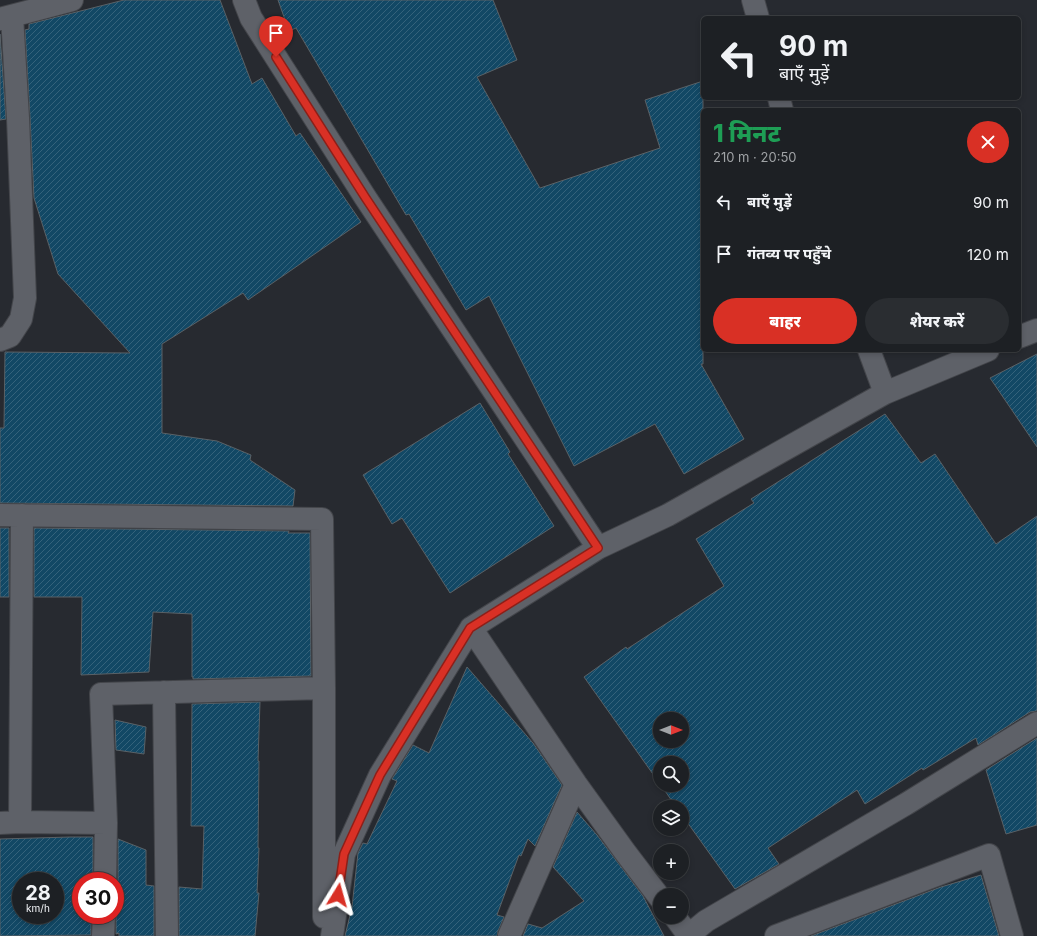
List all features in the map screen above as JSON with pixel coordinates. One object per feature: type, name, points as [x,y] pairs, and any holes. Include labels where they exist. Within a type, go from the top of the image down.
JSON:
[{"type":"street","points":[[0,340],[10,336],[21,319],[25,298],[18,118],[6,17],[72,0]]},
{"type":"street","points":[[244,0],[252,18],[365,197],[598,548]]},
{"type":"street","points":[[753,0],[757,16]]},
{"type":"street","points":[[1021,336],[1037,330]]},
{"type":"street","points":[[870,352],[885,393]]},
{"type":"street","points":[[332,936],[344,854],[380,775],[470,628],[598,548],[668,515],[885,393],[983,352]]},
{"type":"street","points":[[0,515],[322,519],[324,936]]},
{"type":"street","points":[[22,515],[10,822],[106,823]]},
{"type":"street","points":[[470,628],[576,784],[653,889]]},
{"type":"street","points":[[105,872],[106,823],[101,694],[324,688]]},
{"type":"street","points":[[164,692],[167,936]]},
{"type":"street","points":[[680,924],[689,935],[706,921],[906,804],[1037,723]]},
{"type":"street","points":[[509,936],[576,784]]},
{"type":"street","points":[[776,936],[989,855],[1012,936]]},
{"type":"street","points":[[103,936],[104,924]]},
{"type":"building","points":[[124,0],[220,0],[252,84],[262,78],[296,136],[300,133],[361,222],[248,300],[243,293],[162,344],[162,433],[217,441],[251,455],[250,460],[295,490],[293,506],[0,503],[0,428],[4,428],[5,352],[130,353],[58,274],[34,198],[25,30],[29,29],[29,24]]},
{"type":"building","points":[[278,0],[493,0],[517,60],[477,77],[540,188],[660,148],[645,100],[701,82],[701,100],[703,100],[703,108],[701,108],[701,352],[703,352],[703,364],[701,364],[744,439],[684,474],[655,424],[574,466],[489,296],[466,310],[409,214],[406,215],[296,28],[289,31]]},
{"type":"building","points":[[0,34],[6,119],[0,120]]},
{"type":"building","points":[[1037,354],[1037,447],[990,378]]},
{"type":"building","points":[[480,403],[510,452],[508,454],[554,526],[450,593],[402,518],[392,524],[363,475]]},
{"type":"building","points":[[885,414],[921,463],[935,454],[996,544],[1037,516],[1037,711],[1030,712],[978,745],[976,738],[923,770],[922,768],[865,804],[857,790],[768,848],[779,864],[735,889],[689,825],[689,800],[671,800],[666,792],[689,792],[689,756],[653,756],[653,774],[584,677],[626,647],[627,649],[724,586],[696,539],[754,503],[751,499]]},
{"type":"building","points":[[0,528],[9,528],[9,597],[0,597]]},
{"type":"building","points":[[34,528],[289,531],[288,533],[310,533],[311,676],[193,679],[192,614],[153,612],[149,672],[81,675],[82,597],[34,597]]},
{"type":"building","points":[[467,667],[533,743],[562,785],[535,846],[528,839],[521,856],[519,855],[497,915],[504,917],[497,936],[345,936],[352,907],[358,853],[363,843],[367,844],[397,781],[392,779],[413,745],[429,753]]},
{"type":"building","points":[[260,702],[258,761],[259,848],[257,893],[259,893],[255,936],[179,936],[179,887],[202,889],[204,826],[191,826],[192,704]]},
{"type":"building","points":[[115,720],[146,727],[144,754],[116,750]]},
{"type":"building","points":[[1037,738],[1037,825],[1006,834],[986,770]]},
{"type":"building","points":[[577,812],[597,835],[643,896],[653,915],[653,924],[658,924],[664,936],[523,936],[528,924],[542,928],[584,901],[553,867]]},
{"type":"building","points":[[93,837],[93,872],[72,872],[72,924],[91,924],[91,935],[0,936],[0,839]]},
{"type":"building","points":[[118,839],[146,850],[146,885],[154,886],[154,936],[119,936],[119,933],[116,934],[116,924],[124,924],[124,872],[118,872]]},
{"type":"building","points":[[981,875],[999,936],[811,936],[941,887]]},
{"type":"route","points":[[276,57],[365,197],[598,548],[470,628],[380,775],[344,854],[338,895]]}]
